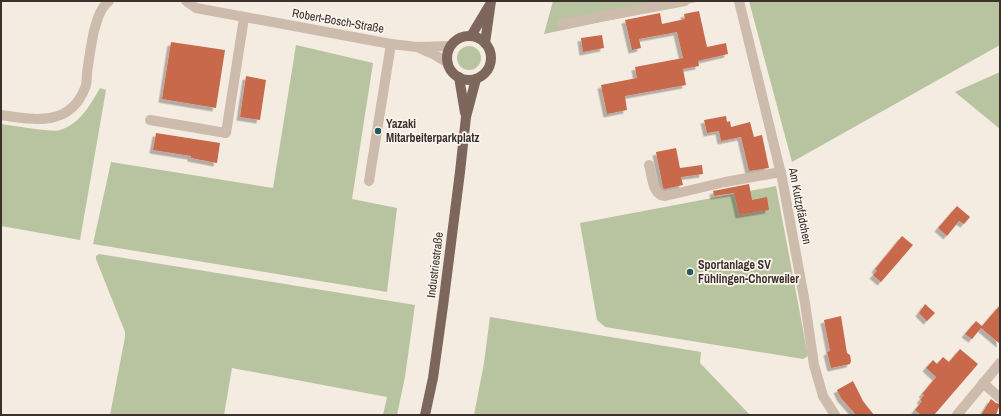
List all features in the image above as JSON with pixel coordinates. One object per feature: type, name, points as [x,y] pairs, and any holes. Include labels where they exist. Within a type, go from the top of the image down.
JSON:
[{"type":"main road","points":[[471,36],[491,2]]},
{"type":"main road","points":[[485,43],[491,2]]},
{"type":"main road","points":[[471,36],[479,38],[485,43],[490,50],[491,59],[489,67],[484,74],[476,79],[467,80],[459,77],[452,71],[448,63],[447,54],[450,46],[456,40],[471,36]]},
{"type":"main road","name":"Industriestraße","points":[[459,77],[466,117]]},
{"type":"main road","name":"Industriestraße","points":[[425,415],[433,378],[437,349],[466,117],[476,79]]},
{"type":"street","points":[[1,115],[31,120],[47,120],[60,116],[71,108],[79,99],[85,87],[93,38],[98,18],[109,1]]},
{"type":"street","name":"Robert-Bosch-Straße","points":[[186,1],[196,8],[391,44],[417,47],[450,46]]},
{"type":"street","points":[[562,24],[685,1]]},
{"type":"street","name":"Am Kutzpfädchen","points":[[739,1],[781,172],[805,303],[814,365],[823,396],[835,415]]},
{"type":"street","points":[[150,120],[226,133],[244,18]]},
{"type":"street","points":[[369,181],[391,44]]},
{"type":"street","name":"Robert-Bosch-Straße","points":[[417,47],[448,63]]},
{"type":"street","points":[[649,165],[653,183],[660,196],[781,172]]},
{"type":"street","points":[[957,415],[1000,363]]},
{"type":"street","points":[[983,383],[1000,398]]},
{"type":"green space","points":[[553,1],[701,1],[544,34]]},
{"type":"green space","points":[[749,1],[1000,1],[1000,45],[792,162]]},
{"type":"green space","points":[[296,45],[373,63],[352,199],[397,208],[387,292],[93,244],[111,162],[273,188]]},
{"type":"green space","points":[[469,46],[474,47],[480,53],[480,63],[474,69],[469,70],[464,69],[458,63],[457,58],[458,53],[464,47]]},
{"type":"green space","points":[[1000,72],[1000,129],[955,92]]},
{"type":"green space","points":[[100,88],[106,90],[80,240],[1,226],[1,124],[41,130],[60,130],[79,119]]},
{"type":"green space","name":"Sportanlage SV Fühlingen-Chorweiler","points":[[776,186],[808,356],[803,359],[605,327],[597,320],[580,223]]},
{"type":"green space","points":[[99,254],[415,305],[405,377],[397,415],[383,415],[387,397],[232,368],[224,415],[110,415],[125,332],[96,259],[96,256]]},
{"type":"green space","points":[[490,317],[701,352],[700,363],[750,415],[474,415],[484,363]]},
{"type":"building","points":[[699,11],[707,47],[726,43],[728,54],[698,61],[699,66],[683,69],[686,85],[625,96],[627,110],[607,114],[601,85],[637,78],[635,67],[683,58],[677,32],[639,39],[641,48],[632,50],[625,20],[660,13],[662,24],[685,19],[684,14]]},
{"type":"building","points":[[602,35],[604,48],[583,52],[581,38]]},
{"type":"building","points":[[171,42],[225,50],[216,108],[162,99]]},
{"type":"building","points":[[246,76],[266,80],[260,120],[240,117]]},
{"type":"building","points":[[726,116],[727,122],[730,121],[731,127],[750,122],[754,137],[762,135],[769,168],[749,171],[741,137],[721,141],[719,131],[707,133],[704,120]]},
{"type":"building","points":[[156,133],[220,143],[217,163],[191,158],[191,156],[153,150]]},
{"type":"building","points":[[676,148],[680,168],[702,165],[703,174],[681,177],[683,185],[665,189],[663,188],[656,152]]},
{"type":"building","points":[[749,184],[752,200],[767,197],[769,210],[739,215],[734,193],[714,196],[713,191]]},
{"type":"building","points":[[957,206],[970,217],[964,224],[959,221],[947,236],[938,228]]},
{"type":"building","points":[[902,236],[913,245],[881,282],[873,275],[877,271],[875,269]]},
{"type":"building","points":[[925,304],[935,313],[927,321],[919,313]]},
{"type":"building","points":[[1000,305],[1000,344],[981,328],[972,339],[965,334],[976,321],[982,326]]},
{"type":"building","points":[[841,316],[847,353],[850,355],[851,361],[850,364],[831,368],[827,352],[830,351],[824,320]]},
{"type":"building","points":[[960,349],[978,364],[934,415],[921,415],[915,410],[922,401],[920,400],[924,395],[922,394],[936,377],[926,368],[933,360],[937,364],[943,357],[949,362]]},
{"type":"building","points":[[853,381],[863,401],[874,415],[856,415],[841,398],[837,390]]},
{"type":"building","points":[[991,399],[1000,404],[996,415],[981,415]]},
{"type":"place","name":"Yazaki Mitarbeiterparkplatz","points":[[378,131]]},
{"type":"place","name":"Sportanlage SV Fühlingen-Chorweiler","points":[[690,272]]}]
